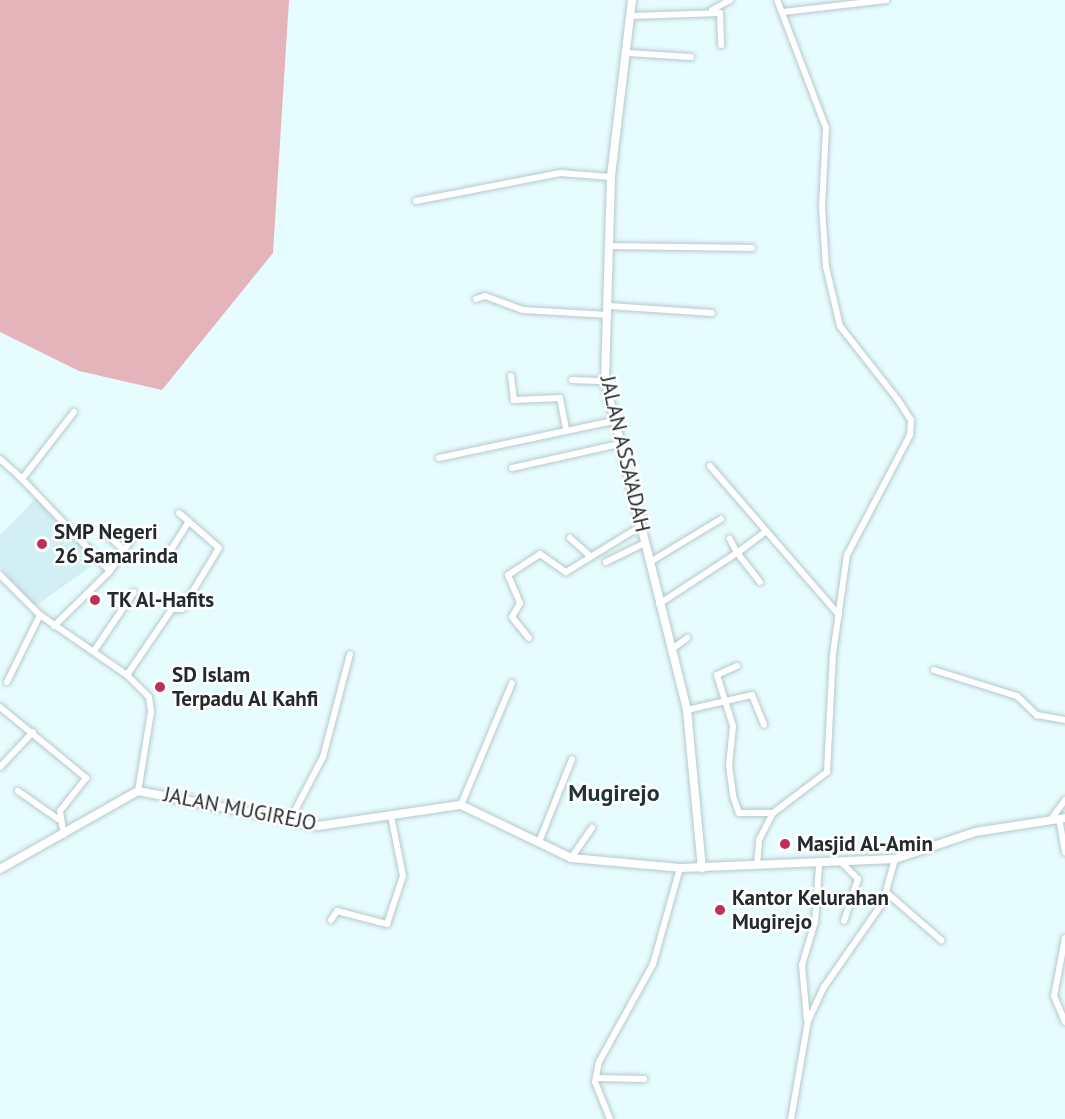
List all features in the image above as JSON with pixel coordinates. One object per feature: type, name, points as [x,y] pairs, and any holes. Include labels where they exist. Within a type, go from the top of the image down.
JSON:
[{"type":"street","name":"JALAN ASSA'ADAH","points":[[632,0],[611,177],[611,246],[605,381],[613,421],[687,710],[702,868]]},
{"type":"street","points":[[631,16],[712,10],[730,0]]},
{"type":"street","points":[[757,866],[759,840],[772,813],[827,772],[839,615],[847,555],[906,452],[911,420],[840,326],[826,267],[822,214],[826,128],[777,0]]},
{"type":"street","points":[[783,12],[886,0]]},
{"type":"street","points":[[712,10],[724,17],[721,45]]},
{"type":"street","points":[[627,53],[691,57]]},
{"type":"street","points":[[416,201],[560,173],[611,177]]},
{"type":"street","points":[[611,246],[752,248]]},
{"type":"street","points":[[476,299],[485,296],[532,312],[609,310],[712,313]]},
{"type":"street","points":[[511,376],[514,400],[560,398],[566,429]]},
{"type":"street","points":[[572,380],[605,381]]},
{"type":"street","points":[[22,479],[74,412]]},
{"type":"street","points":[[439,458],[566,429],[613,421]]},
{"type":"street","points":[[512,468],[619,444]]},
{"type":"street","points":[[0,459],[110,571]]},
{"type":"street","points":[[710,466],[839,615]]},
{"type":"street","points":[[127,675],[173,609],[182,609],[219,548],[179,513]]},
{"type":"street","points":[[650,562],[721,519]]},
{"type":"street","points":[[167,556],[189,522]]},
{"type":"street","points":[[529,638],[512,617],[520,603],[508,575],[540,554],[566,572],[641,526]]},
{"type":"street","points":[[659,604],[737,553],[766,531]]},
{"type":"street","points":[[104,532],[124,550]]},
{"type":"street","points":[[54,626],[110,571],[135,534]]},
{"type":"street","points":[[570,538],[591,557]]},
{"type":"street","points":[[730,539],[737,553],[760,582]]},
{"type":"street","points":[[606,562],[645,543]]},
{"type":"street","points":[[0,576],[40,615],[94,651],[145,691],[151,712],[138,791]]},
{"type":"street","points":[[94,651],[134,592]]},
{"type":"street","points":[[8,682],[40,615]]},
{"type":"street","points":[[672,650],[687,638]]},
{"type":"street","points":[[290,820],[323,757],[350,654]]},
{"type":"street","points":[[737,666],[717,675],[728,703],[737,810],[772,813]]},
{"type":"street","points":[[934,670],[1017,696],[1037,715],[1065,720]]},
{"type":"street","points":[[512,683],[461,805],[572,858],[680,868],[819,866],[896,860],[975,832],[1059,818]]},
{"type":"street","points":[[687,710],[728,703],[752,695],[764,725]]},
{"type":"street","points":[[0,707],[86,778],[58,819]]},
{"type":"street","points":[[0,767],[33,732]]},
{"type":"street","points":[[539,842],[572,759]]},
{"type":"street","points":[[18,791],[58,819],[64,835]]},
{"type":"street","name":"JALAN MUGIREJO","points":[[0,869],[64,835],[138,791],[328,826],[461,805]]},
{"type":"street","points":[[1065,800],[1059,818],[1065,852]]},
{"type":"street","points":[[331,920],[337,911],[387,924],[403,876],[391,816]]},
{"type":"street","points":[[572,858],[592,828]]},
{"type":"street","points":[[807,1021],[887,893],[896,860]]},
{"type":"street","points":[[843,864],[858,879],[844,921]]},
{"type":"street","points":[[791,1119],[807,1021],[802,965],[815,922],[819,866]]},
{"type":"street","points":[[610,1119],[596,1078],[602,1054],[652,964],[680,868]]},
{"type":"street","points":[[887,893],[940,939]]},
{"type":"street","points":[[1065,938],[1054,996],[1065,1022]]},
{"type":"street","points":[[596,1078],[644,1079]]},
{"type":"shaded area","points":[[0,0],[289,0],[273,253],[162,390],[79,371],[0,332]]},
{"type":"shaded area","name":"SMP Negeri 26 Samarinda","points":[[39,495],[100,560],[34,607],[0,568],[0,535]]},
{"type":"place","name":"SMP Negeri 26 Samarinda","points":[[42,544]]},
{"type":"place","name":"TK Al-Hafits","points":[[95,600]]},
{"type":"place","name":"SD Islam Terpadu Al Kahfi","points":[[160,687]]},
{"type":"place","name":"Masjid Al-Amin","points":[[785,844]]},
{"type":"place","name":"Kantor Kelurahan Mugirejo","points":[[720,910]]},
{"type":"district","name":"Mugirejo","points":[[614,793]]}]
